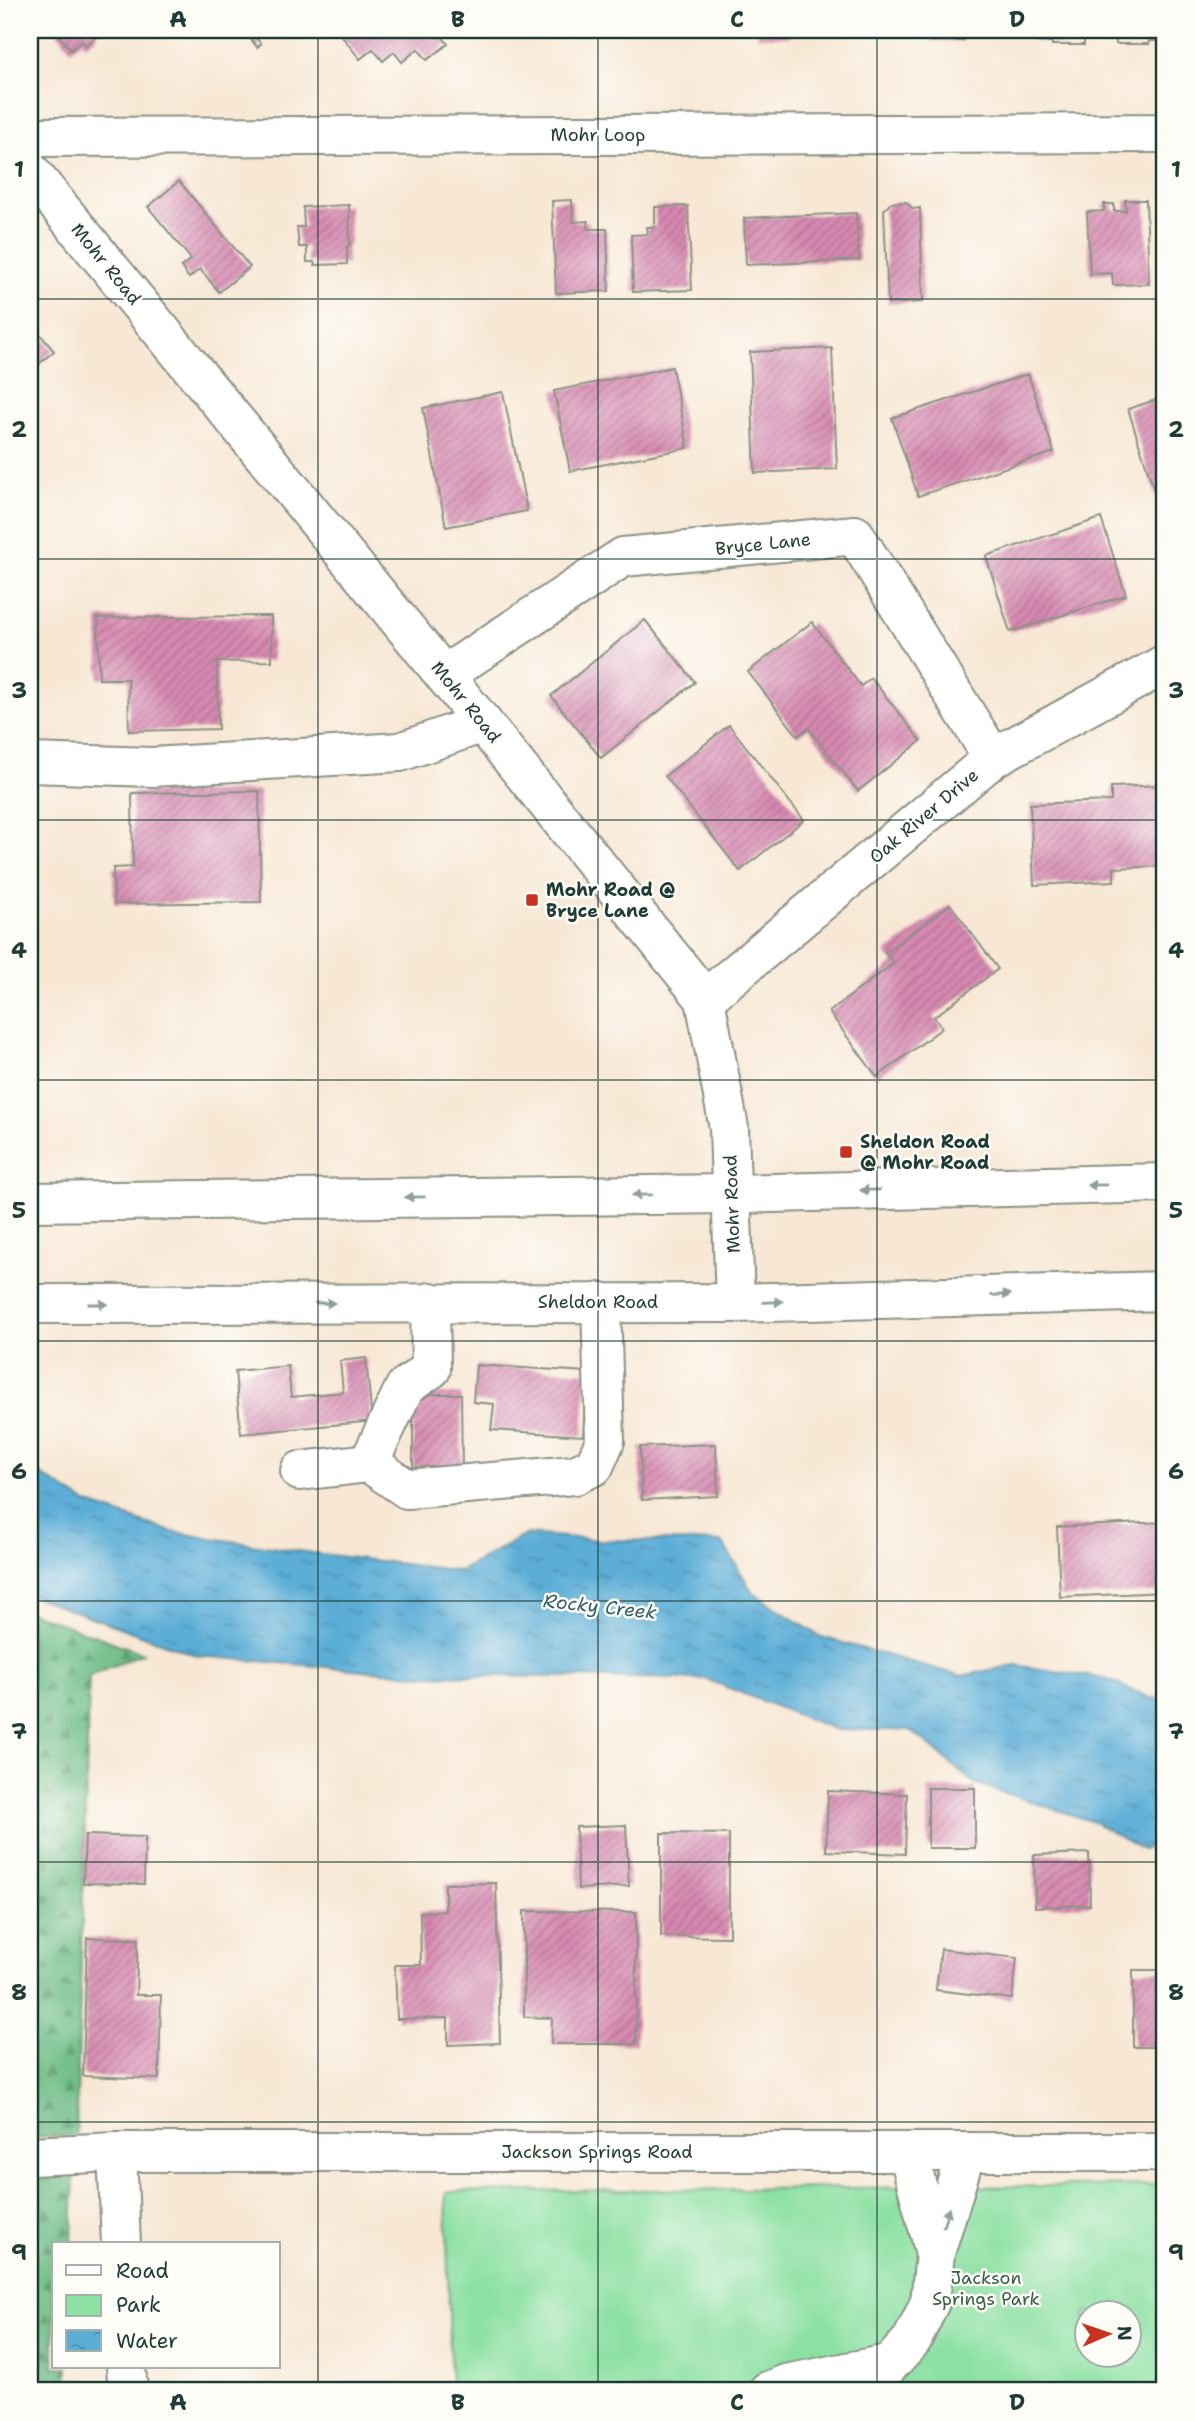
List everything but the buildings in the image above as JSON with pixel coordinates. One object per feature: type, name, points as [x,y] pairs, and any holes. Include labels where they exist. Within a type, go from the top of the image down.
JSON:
[{"type":"street","name":"Mohr Loop","points":[[30,137],[1165,131]]},
{"type":"street","name":"Mohr Road","points":[[30,171],[444,675],[705,999],[729,1128],[735,1303]]},
{"type":"street","name":"Bryce Lane","points":[[444,675],[623,557],[856,535],[993,758]]},
{"type":"street","name":"Oak River Drive","points":[[705,999],[993,758],[1165,664]]},
{"type":"street","points":[[30,763],[152,767],[400,752],[483,723]]},
{"type":"street","points":[[30,1202],[732,1194],[1165,1183]]},
{"type":"street","name":"Sheldon Road","points":[[30,1304],[735,1303],[1165,1291]]},
{"type":"street","points":[[369,1463],[405,1387],[431,1369],[430,1302]]},
{"type":"street","points":[[300,1471],[369,1463],[407,1489],[575,1475],[594,1466],[605,1441],[601,1302]]},
{"type":"street","points":[[117,2152],[121,2242]]},
{"type":"street","name":"Jackson Springs Road","points":[[30,2156],[117,2152],[1165,2152]]},
{"type":"street","points":[[908,2152],[935,2253]]},
{"type":"street","points":[[768,2391],[786,2384],[877,2377],[912,2340],[930,2302],[935,2253],[966,2152]]},
{"type":"street","points":[[127,2368],[128,2391]]},
{"type":"green space","points":[[30,1612],[143,1653],[89,1676],[76,2135],[30,2137]]},
{"type":"green space","points":[[74,2173],[72,2242],[52,2242],[52,2368],[68,2368],[68,2391],[30,2391],[30,2175]]},
{"type":"green space","name":"Jackson Springs Park","points":[[1165,2185],[1165,2391],[451,2391],[446,2192]]},
{"type":"water","name":"Rocky Creek","points":[[30,1468],[86,1503],[172,1532],[460,1571],[527,1534],[600,1540],[722,1542],[753,1593],[821,1637],[961,1676],[1015,1665],[1106,1679],[1150,1698],[1165,1699],[1165,1837],[1143,1850],[1094,1822],[974,1783],[911,1730],[836,1730],[706,1679],[420,1675],[199,1656],[30,1595]]},
{"type":"place","name":"Mohr Road @ Bryce Lane","points":[[532,900]]},
{"type":"place","name":"Sheldon Road @ Mohr Road","points":[[846,1152]]}]
